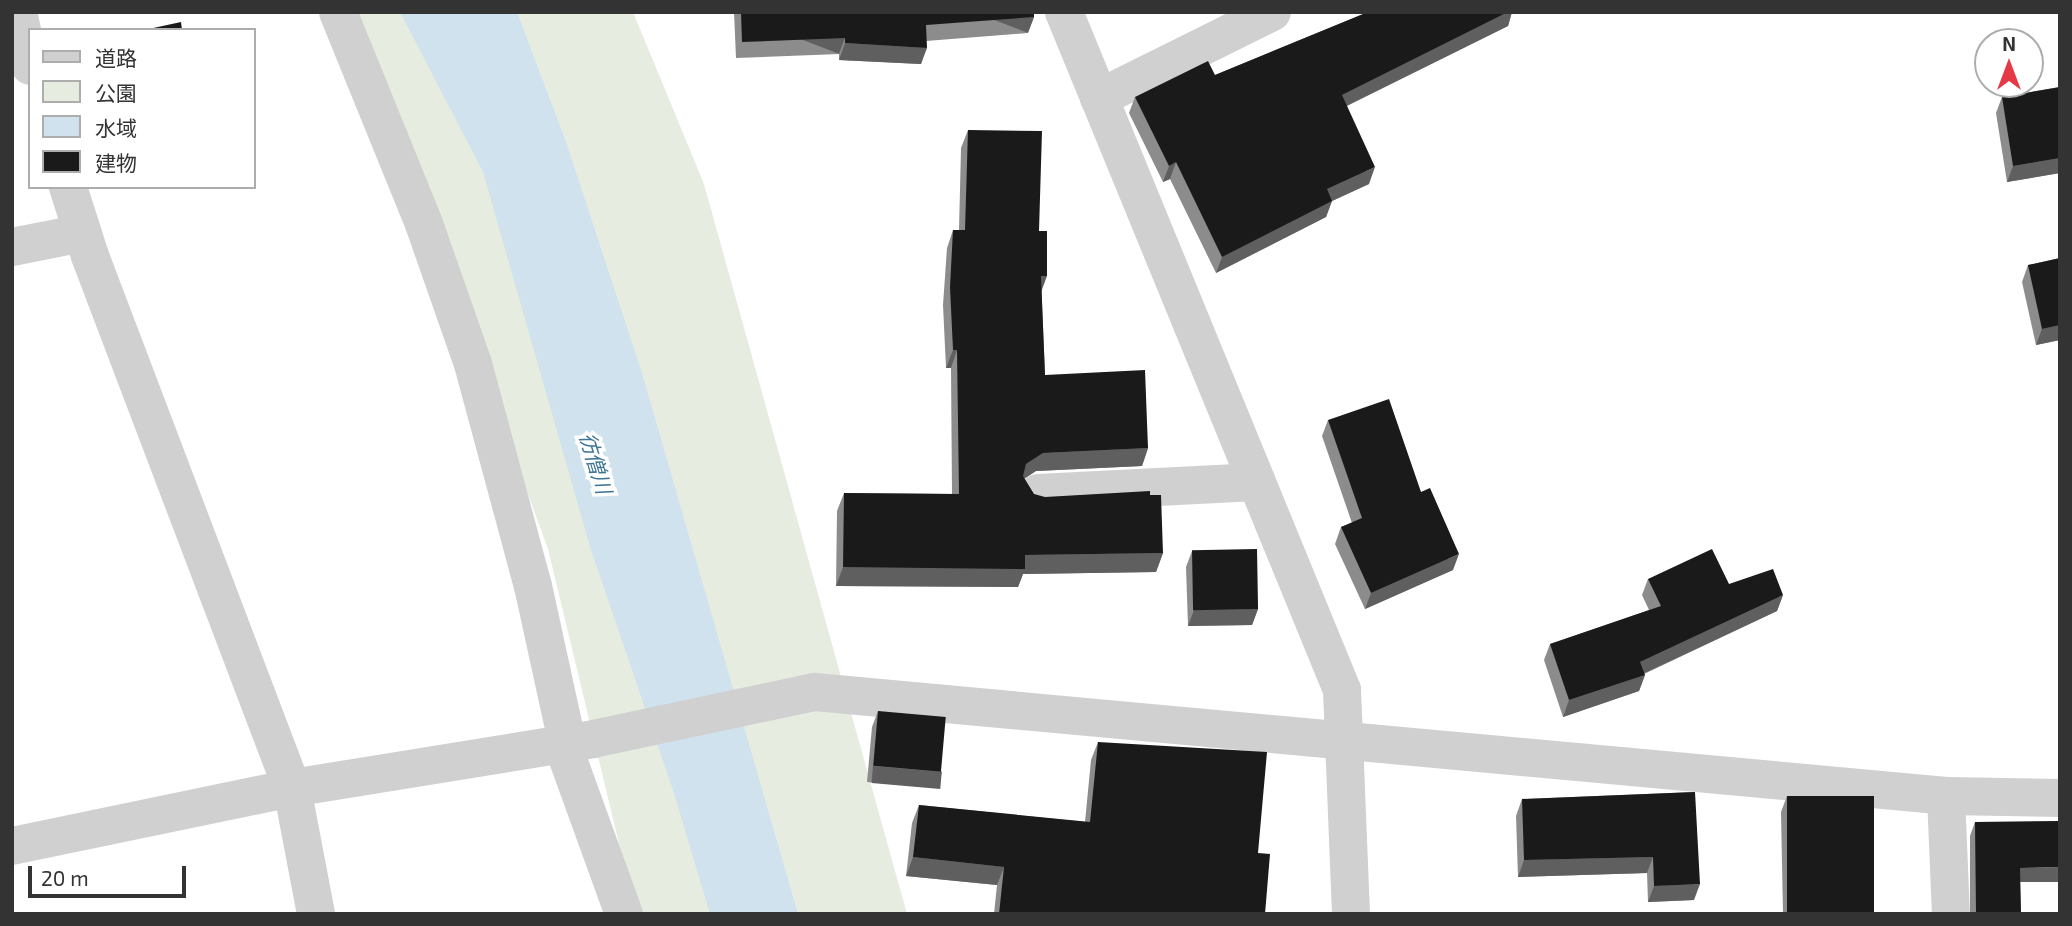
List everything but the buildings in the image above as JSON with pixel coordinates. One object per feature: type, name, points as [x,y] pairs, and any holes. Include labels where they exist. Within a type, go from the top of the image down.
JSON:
[{"type":"street","points":[[18,12],[28,57]]},
{"type":"street","points":[[338,12],[424,224],[473,364],[533,586],[580,741]]},
{"type":"street","points":[[1064,12],[1342,690],[1351,914]]},
{"type":"street","points":[[1099,98],[1272,12]]},
{"type":"street","points":[[69,189],[292,788],[316,914]]},
{"type":"street","points":[[12,247],[83,233]]},
{"type":"street","points":[[1038,493],[1257,482]]},
{"type":"street","points":[[12,846],[292,788],[580,741],[816,692],[1345,744],[1946,796],[2060,798]]},
{"type":"street","points":[[580,741],[566,754],[624,914]]},
{"type":"street","points":[[1946,796],[1951,914]]},
{"type":"green space","points":[[352,12],[633,12],[704,184],[907,914],[636,914],[548,549]]},
{"type":"water","name":"彷僧川","points":[[400,12],[517,12],[566,142],[642,373],[798,914],[710,914],[673,790],[590,547],[483,172]]}]
